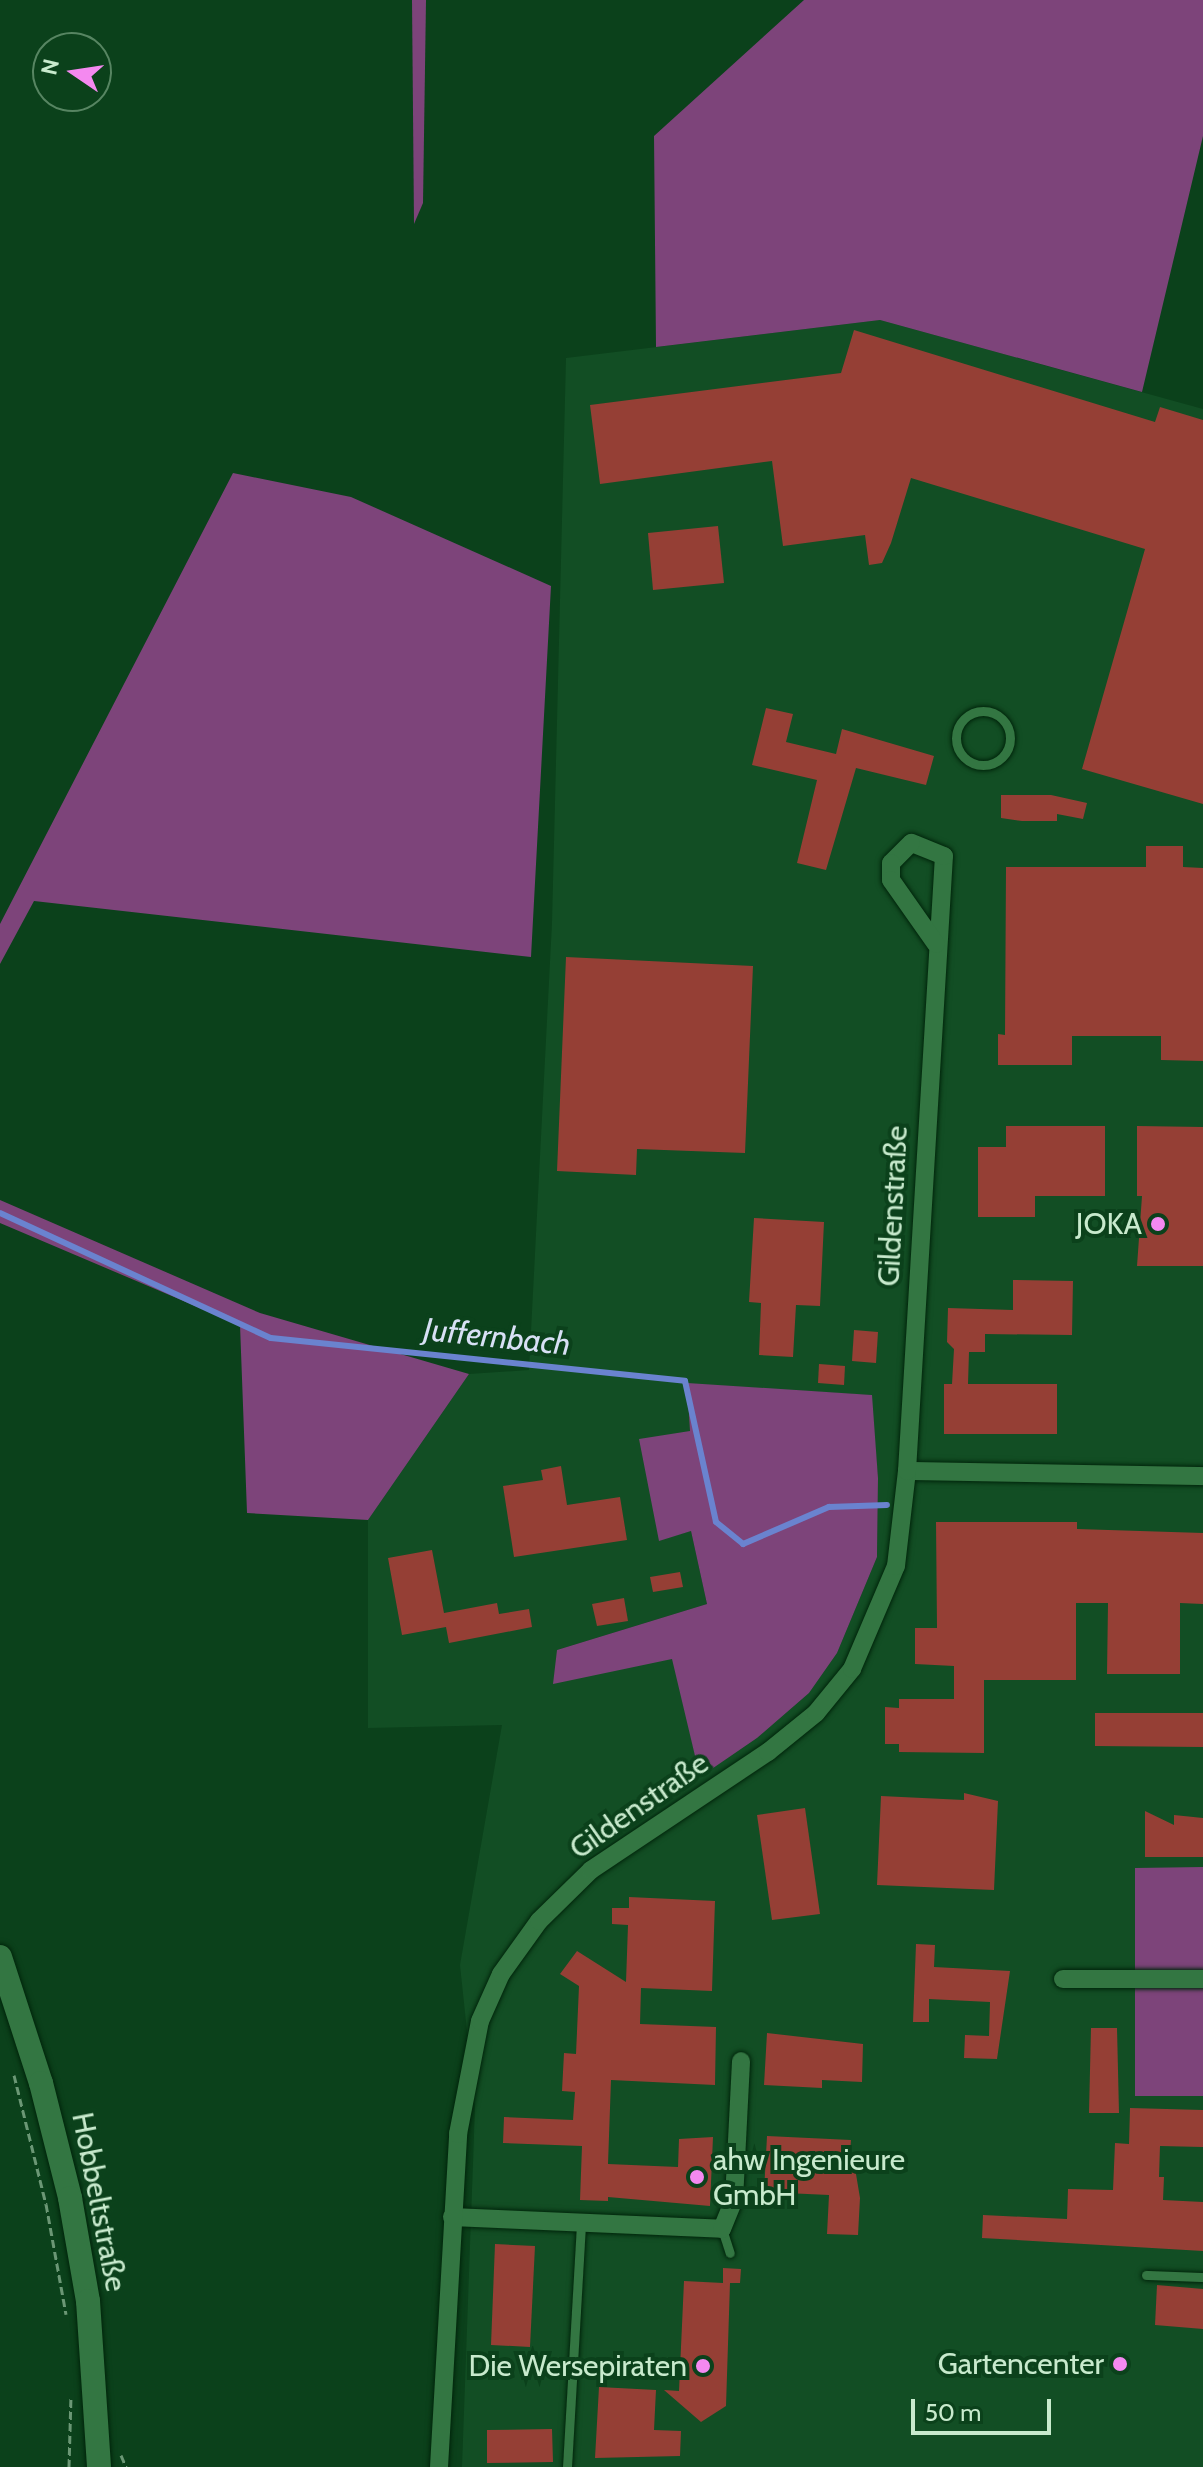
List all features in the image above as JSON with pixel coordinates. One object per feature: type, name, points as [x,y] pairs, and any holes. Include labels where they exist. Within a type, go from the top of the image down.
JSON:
[{"type":"street","name":"Gildenstraße","points":[[439,2467],[452,2217],[470,2062],[501,1974],[539,1921],[591,1870],[768,1752],[816,1713],[852,1669],[896,1566],[907,1471],[936,944],[944,856],[911,843],[891,863],[891,880],[936,944]]},
{"type":"street","points":[[907,1471],[1203,1476]]},
{"type":"street","name":"Hobbeltstraße","points":[[0,1957],[5,1986],[70,2198],[88,2301],[99,2467]]},
{"type":"street","points":[[1063,1979],[1203,1979]]},
{"type":"street","points":[[452,2217],[722,2229],[734,2200],[741,2061]]},
{"type":"lane","points":[[989,711],[1008,726],[1010,743],[995,762],[978,765],[959,751],[956,733],[969,714],[989,711]]},
{"type":"lane","points":[[567,2467],[581,2223]]},
{"type":"lane","points":[[722,2229],[730,2253]]},
{"type":"lane","points":[[1146,2275],[1203,2277]]},
{"type":"path","points":[[9,2060],[46,2204],[67,2329]]},
{"type":"path","points":[[69,2467],[71,2383]]},
{"type":"shaded area","points":[[412,0],[426,0],[423,203],[414,224]]},
{"type":"shaded area","points":[[804,0],[1203,0],[1203,136],[1142,392],[880,320],[656,347],[654,136]]},
{"type":"shaded area","points":[[880,320],[1203,409],[1203,2467],[462,2467],[475,2107],[460,1965],[502,1725],[368,1728],[368,1520],[469,1374],[529,1370],[552,923],[566,358]],"holes":[[[688,1384],[871,1395],[878,1478],[877,1557],[837,1653],[809,1693],[757,1738],[700,1776],[673,1659],[557,1650],[707,1604],[691,1531],[659,1540],[691,1431]]]},
{"type":"shaded area","points":[[233,473],[351,497],[551,586],[531,957],[34,901],[0,964],[0,924]]},
{"type":"shaded area","points":[[0,1200],[260,1313],[469,1374],[368,1520],[247,1513],[240,1325],[0,1223]]},
{"type":"shaded area","points":[[687,1383],[872,1395],[878,1478],[877,1557],[837,1653],[809,1693],[757,1738],[700,1777],[672,1659],[553,1684],[557,1650],[707,1604],[691,1531],[659,1541],[639,1439],[690,1431]]},
{"type":"shaded area","points":[[1203,1867],[1203,2096],[1135,2096],[1135,1868]]},
{"type":"building","points":[[854,330],[1155,422],[1160,407],[1203,420],[1203,804],[1082,769],[1145,549],[911,478],[882,563],[869,565],[865,535],[783,546],[772,461],[600,484],[590,405],[841,373]]},
{"type":"building","points":[[718,526],[724,583],[653,590],[648,533]]},
{"type":"building","points":[[766,708],[793,714],[786,742],[836,754],[842,729],[934,756],[926,785],[856,768],[826,870],[797,863],[817,780],[752,765]]},
{"type":"building","points":[[1001,795],[1051,795],[1087,803],[1083,819],[1057,814],[1057,821],[1022,821],[1001,818]]},
{"type":"building","points":[[1146,846],[1183,846],[1183,867],[1203,868],[1203,1061],[1161,1060],[1161,1036],[1072,1036],[1072,1065],[998,1065],[998,1034],[1005,1035],[1006,867],[1146,867]]},
{"type":"building","points":[[566,957],[753,966],[745,1153],[637,1149],[636,1175],[557,1171]]},
{"type":"building","points":[[1006,1126],[1105,1126],[1105,1196],[1035,1196],[1035,1217],[978,1217],[978,1147],[1006,1147]]},
{"type":"building","points":[[1137,1126],[1203,1127],[1203,1266],[1137,1266],[1142,1196],[1137,1196]]},
{"type":"building","points":[[754,1218],[824,1222],[820,1306],[796,1305],[793,1357],[759,1355],[761,1303],[749,1302]]},
{"type":"building","points":[[1013,1280],[1073,1281],[1072,1335],[985,1334],[985,1352],[969,1352],[968,1384],[1057,1384],[1057,1434],[944,1434],[944,1384],[952,1384],[954,1349],[947,1342],[948,1308],[1013,1310]]},
{"type":"building","points":[[854,1330],[878,1332],[876,1363],[852,1361]]},
{"type":"building","points":[[819,1364],[845,1366],[844,1385],[818,1383]]},
{"type":"building","points":[[561,1466],[567,1505],[620,1497],[627,1540],[514,1557],[503,1486],[543,1480],[541,1470]]},
{"type":"building","points":[[936,1522],[1077,1522],[1077,1529],[1203,1533],[1203,1604],[1180,1603],[1180,1674],[1107,1674],[1108,1603],[1076,1603],[1076,1680],[984,1680],[984,1753],[899,1752],[899,1744],[885,1744],[885,1707],[899,1708],[899,1699],[954,1699],[954,1666],[915,1664],[915,1628],[937,1628]]},
{"type":"building","points":[[432,1550],[444,1613],[497,1603],[499,1614],[529,1609],[532,1627],[449,1643],[446,1627],[402,1635],[388,1558]]},
{"type":"building","points":[[680,1572],[683,1587],[653,1592],[650,1577]]},
{"type":"building","points":[[624,1598],[628,1621],[597,1626],[592,1604]]},
{"type":"building","points":[[1095,1713],[1203,1713],[1203,1747],[1095,1746]]},
{"type":"building","points":[[964,1793],[998,1801],[994,1890],[877,1885],[881,1796],[964,1800]]},
{"type":"building","points":[[805,1808],[820,1914],[772,1920],[757,1815]]},
{"type":"building","points":[[1145,1811],[1174,1825],[1174,1815],[1203,1818],[1203,1857],[1145,1857]]},
{"type":"building","points":[[629,1897],[715,1901],[712,1991],[641,1988],[640,2024],[716,2027],[715,2085],[611,2080],[608,2164],[678,2167],[679,2139],[713,2137],[710,2206],[608,2197],[608,2201],[580,2200],[582,2146],[503,2143],[504,2117],[573,2120],[575,2092],[562,2091],[564,2053],[576,2054],[579,1986],[560,1974],[577,1951],[626,1982],[628,1925],[612,1924],[612,1908],[629,1908]]},
{"type":"building","points":[[916,1944],[935,1945],[934,1967],[1010,1971],[997,2059],[964,2058],[965,2035],[989,2036],[990,2002],[929,1999],[929,2022],[913,2022]]},
{"type":"building","points":[[1091,2028],[1117,2028],[1119,2113],[1089,2113]]},
{"type":"building","points":[[767,2033],[863,2044],[862,2082],[822,2080],[822,2088],[764,2085]]},
{"type":"building","points":[[1130,2108],[1203,2110],[1203,2147],[1160,2146],[1159,2177],[1164,2177],[1163,2200],[1203,2202],[1203,2251],[982,2238],[983,2215],[1067,2219],[1068,2189],[1113,2190],[1115,2143],[1129,2144]]},
{"type":"building","points":[[767,2136],[851,2140],[849,2167],[855,2168],[860,2198],[858,2235],[827,2234],[829,2195],[764,2192]]},
{"type":"building","points":[[495,2244],[535,2246],[530,2347],[491,2345]]},
{"type":"building","points":[[723,2268],[741,2269],[740,2283],[730,2283],[726,2406],[701,2422],[664,2390],[679,2391],[684,2281],[723,2283]]},
{"type":"building","points":[[1157,2285],[1203,2289],[1203,2329],[1155,2325]]},
{"type":"building","points":[[599,2387],[656,2390],[654,2430],[681,2431],[680,2456],[595,2458]]},
{"type":"building","points":[[552,2429],[553,2462],[487,2463],[487,2430]]},
{"type":"waterway","name":"Juffernbach","points":[[0,1213],[271,1338],[685,1381],[716,1522],[743,1544],[829,1507],[887,1505]]},
{"type":"place","name":"JOKA","points":[[1158,1224]]},
{"type":"place","name":"ahw Ingenieure GmbH","points":[[697,2177]]},
{"type":"place","name":"Gartencenter","points":[[1120,2364]]},
{"type":"place","name":"Die Wersepiraten","points":[[703,2366]]}]
